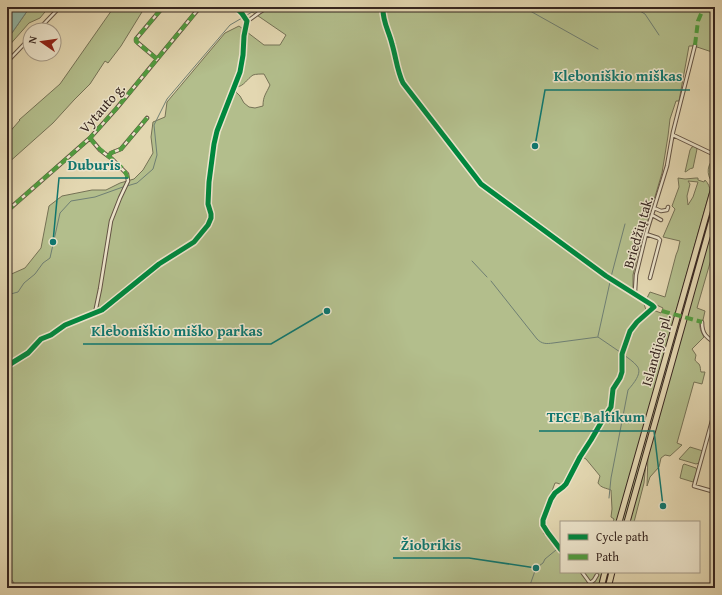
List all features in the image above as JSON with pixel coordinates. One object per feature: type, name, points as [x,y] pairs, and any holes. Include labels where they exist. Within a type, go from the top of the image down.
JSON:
[{"type":"highway","name":"Islandijos pl.","points":[[619,521],[715,184]]},
{"type":"highway","name":"Islandijos pl.","points":[[627,521],[715,209]]},
{"type":"highway","points":[[601,588],[605,573]]},
{"type":"highway","points":[[608,588],[612,573]]},
{"type":"street","points":[[46,22],[60,7]]},
{"type":"street","points":[[157,59],[138,43],[136,39],[163,7]]},
{"type":"street","name":"Vytauto g.","points":[[7,211],[90,138],[200,7]]},
{"type":"street","points":[[224,7],[230,9],[235,8],[242,13],[247,21]]},
{"type":"street","points":[[7,366],[28,353],[41,339],[51,335],[65,325],[102,310],[159,264],[194,242],[208,225],[211,218],[208,204],[214,144],[217,131],[230,101],[240,72],[247,21],[262,10],[270,7]]},
{"type":"street","name":"Briedžių tak.","points":[[560,549],[548,533],[543,523],[543,518],[550,501],[555,493],[566,484],[580,457],[611,407],[613,389],[622,372],[622,354],[630,331],[654,306],[634,294],[636,275],[646,234],[665,172],[695,45]]},
{"type":"street","points":[[7,62],[22,46]]},
{"type":"street","points":[[108,156],[111,153],[121,149],[147,118]]},
{"type":"street","points":[[673,135],[715,155]]},
{"type":"street","points":[[90,138],[100,150],[118,164],[127,174],[128,181],[111,221],[95,314]]},
{"type":"street","points":[[654,208],[661,211],[667,210],[668,208]]},
{"type":"street","points":[[652,215],[661,220]]},
{"type":"street","points":[[646,234],[659,238],[660,240],[650,278]]},
{"type":"street","points":[[702,322],[705,335],[715,343]]},
{"type":"street","points":[[715,410],[694,486],[715,492]]},
{"type":"street","points":[[583,573],[590,583]]},
{"type":"street","points":[[584,588],[594,580],[597,575]]},
{"type":"shaded area","points":[[7,7],[30,7],[7,40]]},
{"type":"shaded area","points":[[30,7],[49,7],[40,18],[31,22],[22,22],[22,31],[7,48],[7,40]]},
{"type":"shaded area","points":[[114,7],[145,7],[121,46],[108,63],[105,61],[90,84],[53,123],[7,164],[7,135],[19,120],[60,84]]},
{"type":"shaded area","points":[[245,7],[715,7],[715,53],[694,46],[689,46],[679,101],[676,101],[670,119],[662,173],[633,275],[633,290],[635,297],[644,304],[647,311],[650,312],[653,310],[661,313],[663,308],[646,300],[650,292],[665,297],[678,250],[680,241],[663,237],[675,209],[672,206],[679,187],[678,178],[698,178],[698,180],[704,182],[705,180],[709,185],[710,191],[617,521],[613,521],[614,519],[611,517],[611,490],[599,485],[598,483],[600,476],[586,459],[579,455],[565,482],[562,485],[555,483],[541,520],[544,534],[560,552],[560,573],[602,573],[598,588],[11,588],[14,583],[7,573],[7,276],[25,268],[41,248],[49,206],[62,196],[92,190],[106,190],[120,183],[134,179],[143,170],[153,153],[151,137],[153,122],[165,117],[167,102],[225,33],[239,26],[264,45],[280,45],[286,35]],"holes":[[[257,74],[264,74],[270,85],[264,97],[263,106],[255,108],[249,107],[244,103],[236,92],[237,87],[244,84],[253,75]],[[688,181],[698,182],[693,197],[688,205],[687,196],[690,184]]]},
{"type":"shaded area","points":[[695,146],[697,149],[693,168],[685,172],[690,150]]},
{"type":"shaded area","points":[[715,158],[715,172],[712,182],[708,169],[710,163]]},
{"type":"shaded area","points":[[715,190],[715,202],[625,521],[621,521]]},
{"type":"shaded area","points":[[715,218],[715,256],[712,256],[697,308],[705,311],[703,320],[700,321],[700,329],[704,337],[692,349],[696,355],[695,360],[700,365],[701,372],[705,372],[702,384],[694,382],[677,443],[682,445],[670,456],[665,455],[661,458],[659,467],[650,477],[647,486],[648,454]]},
{"type":"shaded area","points":[[690,447],[703,451],[699,463],[696,464],[679,459]]},
{"type":"shaded area","points":[[646,462],[644,483],[634,521],[629,521]]},
{"type":"shaded area","points":[[684,464],[696,468],[697,471],[693,482],[680,478]]},
{"type":"waterway","points":[[245,16],[261,7]]},
{"type":"waterway","points":[[523,7],[598,49]]},
{"type":"waterway","points":[[633,7],[645,14],[659,35]]},
{"type":"waterway","points":[[127,186],[137,183],[153,169],[157,155],[154,125],[167,99],[230,25],[242,18]]},
{"type":"waterway","points":[[7,295],[18,292],[24,283],[35,274],[43,263],[50,258],[60,213],[71,201],[95,197],[123,187]]},
{"type":"waterway","points":[[611,277],[625,224]]},
{"type":"waterway","points":[[472,261],[487,277]]},
{"type":"waterway","points":[[491,281],[541,342],[551,343],[598,337]]},
{"type":"waterway","points":[[598,336],[610,282]]},
{"type":"waterway","points":[[598,337],[620,352]]},
{"type":"waterway","points":[[609,498],[611,478],[628,390],[637,378],[639,372],[636,365],[624,355]]},
{"type":"waterway","points":[[529,588],[536,568],[556,550]]},
{"type":"marked path","points":[[157,59],[138,43],[136,39],[163,7]]},
{"type":"marked path","points":[[7,211],[90,138],[116,109],[200,7]]},
{"type":"marked path","points":[[695,45],[698,21],[704,7]]},
{"type":"marked path","points":[[109,156],[111,153],[121,149],[147,118]]},
{"type":"marked path","points":[[90,138],[121,167],[125,172],[128,181]]},
{"type":"marked path","points":[[662,311],[702,322]]},
{"type":"cycle path","points":[[7,366],[28,353],[41,339],[51,335],[65,325],[102,310],[159,264],[194,242],[208,225],[211,218],[208,204],[214,144],[217,131],[240,72],[247,21],[238,10],[224,7]]},
{"type":"cycle path","points":[[383,7],[385,21],[391,39],[399,74],[403,83],[481,184],[606,276],[654,307],[637,322],[630,331],[622,354],[622,372],[613,389],[611,407],[580,457],[566,484],[555,493],[551,499],[543,520],[543,525],[560,549]]},
{"type":"place","name":"Kleboniškio miškas","points":[[535,146]]},
{"type":"place","name":"Duburis","points":[[53,242]]},
{"type":"place","name":"Kleboniškio miško parkas","points":[[327,311]]},
{"type":"place","name":"TECE Baltikum","points":[[663,506]]},
{"type":"place","name":"Žiobrikis","points":[[536,568]]}]
